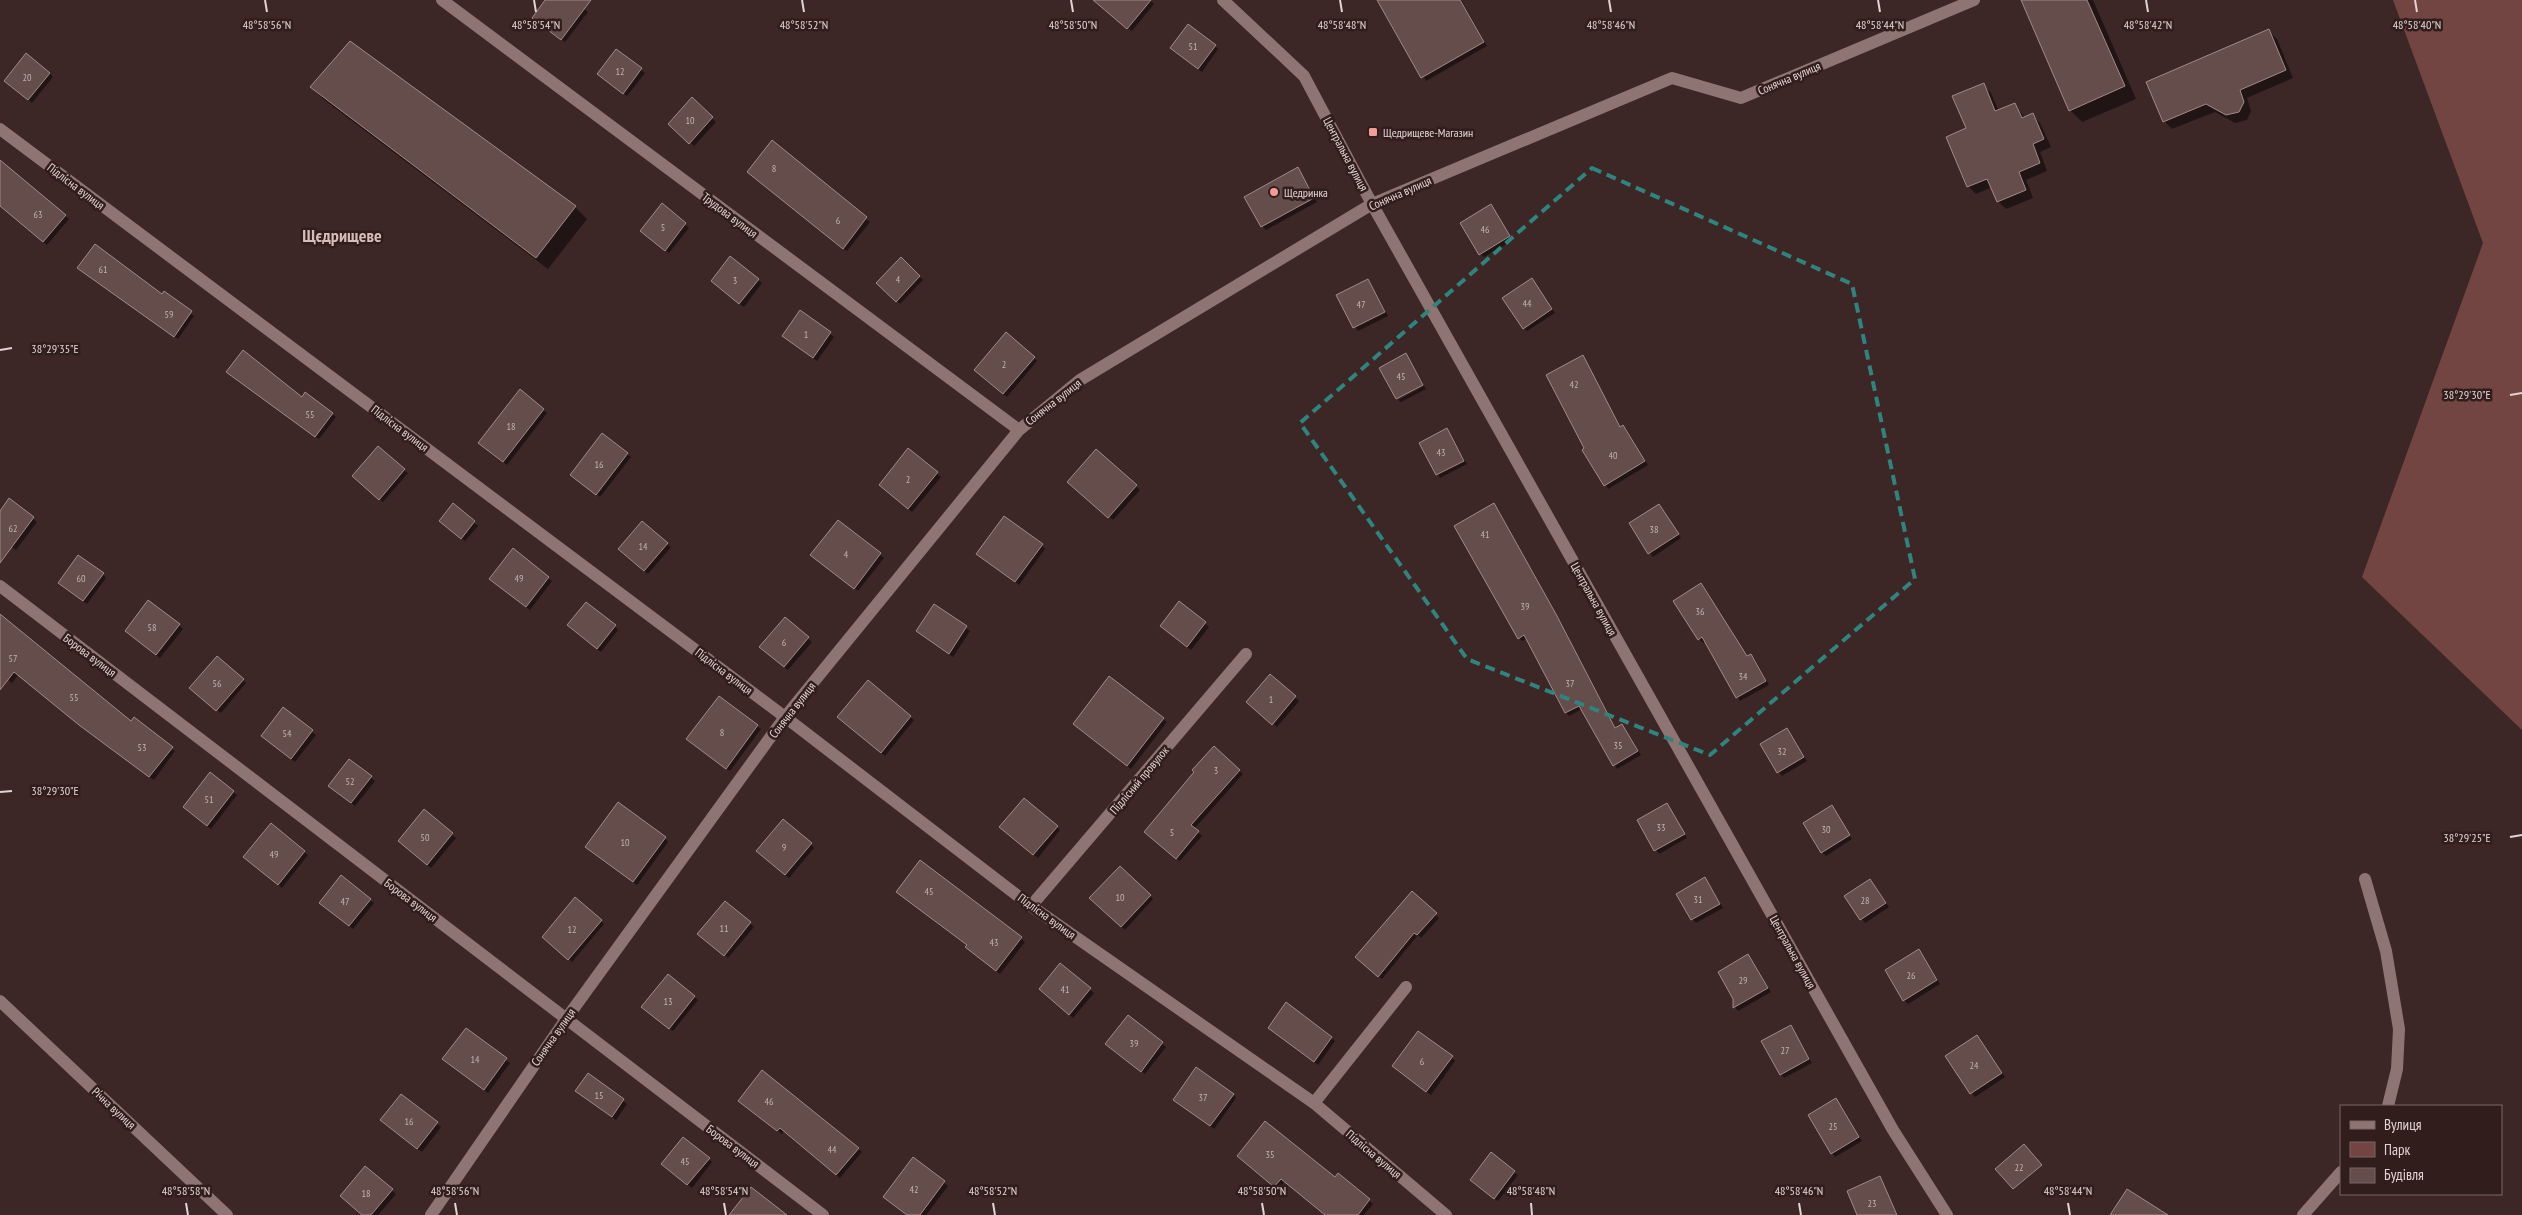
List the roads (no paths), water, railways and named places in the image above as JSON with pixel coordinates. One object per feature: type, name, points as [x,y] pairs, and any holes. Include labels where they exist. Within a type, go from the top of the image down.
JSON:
[{"type":"street","name":"Трудова вулиця","points":[[442,0],[1019,430]]},
{"type":"street","name":"Центральна вулиця","points":[[1223,0],[1304,76],[1372,204],[1893,1130],[1947,1215]]},
{"type":"street","name":"Сонячна вулиця","points":[[431,1215],[566,1019],[785,717],[1019,430],[1080,380],[1372,204],[1672,78],[1741,98],[1974,0]]},
{"type":"street","name":"Підлісна вулиця","points":[[0,129],[785,717],[1031,906],[1314,1103],[1446,1215]]},
{"type":"street","name":"Борова вулиця","points":[[0,586],[823,1215]]},
{"type":"street","name":"Підлісний провулок","points":[[1031,906],[1246,654]]},
{"type":"street","points":[[2365,879],[2386,952],[2399,1029],[2397,1069],[2388,1105]]},
{"type":"street","points":[[1314,1103],[1406,987]]},
{"type":"street","name":"Річна вулиця","points":[[0,1001],[228,1215]]},
{"type":"street","points":[[2303,1215],[2340,1173]]},
{"type":"place","name":"Щедрищеве-Магазин","points":[[1373,132]]},
{"type":"place","name":"Щедринка","points":[[1274,192]]},
{"type":"district","name":"Щєдрищеве","points":[[342,235]]}]
